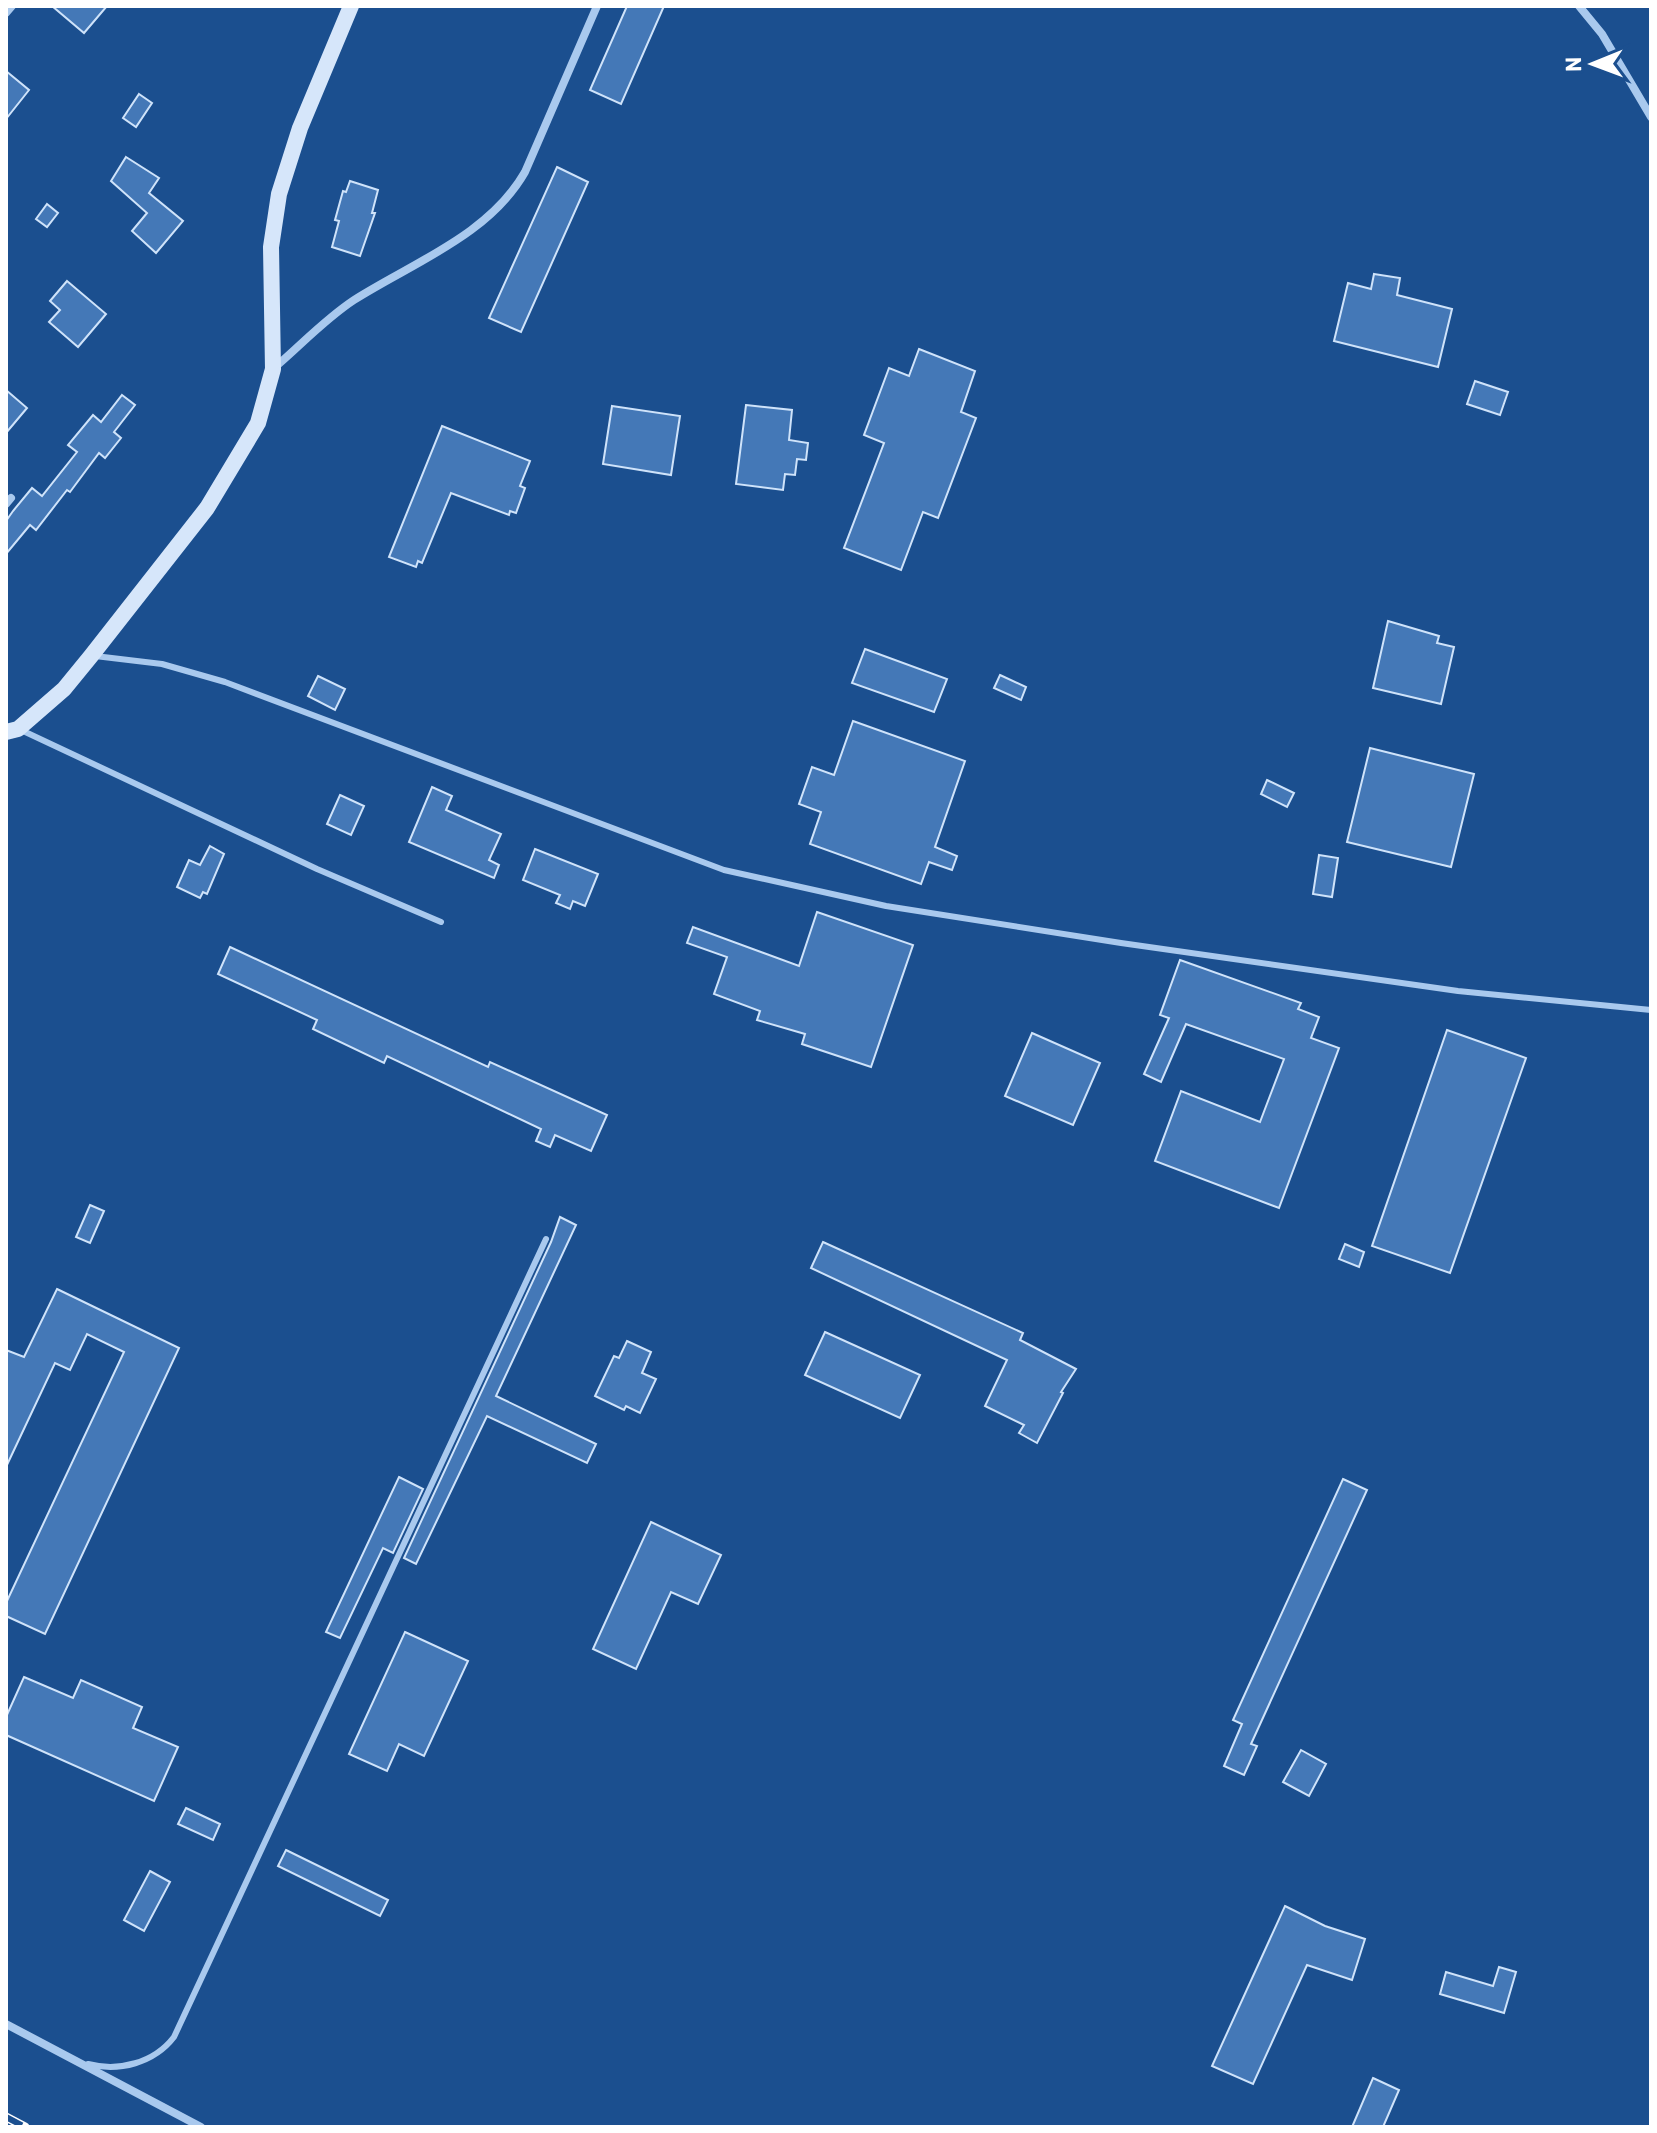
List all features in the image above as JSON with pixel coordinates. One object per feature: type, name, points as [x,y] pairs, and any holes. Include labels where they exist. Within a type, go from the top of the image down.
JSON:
[{"type":"street","points":[[6,13],[12,6]]},
{"type":"street","points":[[12,730],[64,689],[91,656],[207,508],[258,423],[273,369],[271,247],[279,194],[300,128],[351,6]]},
{"type":"street","points":[[273,369],[351,302],[493,215],[512,194],[525,172],[597,6]]},
{"type":"street","points":[[1579,6],[1602,34],[1651,117]]},
{"type":"street","points":[[6,2024],[201,2127]]},
{"type":"lane","points":[[91,656],[162,664],[225,682],[724,870],[886,906],[1121,943],[1458,991],[1651,1010]]},
{"type":"lane","points":[[12,730],[441,922]]},
{"type":"lane","points":[[78,2062],[116,2068],[152,2057],[174,2037],[546,1239]]},
{"type":"building","points":[[52,6],[107,6],[84,33]]},
{"type":"building","points":[[627,6],[664,6],[621,104],[590,90]]},
{"type":"building","points":[[6,71],[29,90],[6,119]]},
{"type":"building","points":[[139,94],[152,103],[136,127],[123,118]]},
{"type":"building","points":[[126,157],[159,178],[149,193],[183,221],[156,253],[132,231],[147,213],[111,181]]},
{"type":"building","points":[[557,167],[588,182],[521,332],[489,318]]},
{"type":"building","points":[[350,181],[378,190],[372,213],[375,213],[360,256],[332,247],[339,221],[335,220],[343,191],[346,192]]},
{"type":"building","points":[[47,204],[58,213],[47,227],[36,219]]},
{"type":"building","points":[[1374,274],[1400,278],[1397,295],[1452,309],[1438,367],[1334,341],[1348,283],[1371,289]]},
{"type":"building","points":[[67,281],[106,314],[78,347],[49,322],[60,310],[50,301]]},
{"type":"building","points":[[919,349],[975,371],[961,412],[976,418],[938,518],[923,512],[901,570],[844,548],[884,443],[864,435],[889,368],[909,376]]},
{"type":"building","points":[[1475,381],[1508,392],[1500,415],[1467,404]]},
{"type":"building","points":[[6,390],[27,408],[6,433]]},
{"type":"building","points":[[122,395],[135,405],[114,432],[121,438],[105,458],[99,453],[36,530],[30,525],[6,554],[6,521],[13,511],[32,488],[42,496],[77,452],[68,445],[93,415],[101,422]]},
{"type":"building","points":[[746,405],[792,410],[789,440],[808,443],[806,460],[797,459],[795,475],[785,474],[783,490],[736,484]]},
{"type":"building","points":[[612,406],[680,416],[671,475],[603,464]]},
{"type":"building","points":[[442,426],[530,461],[520,486],[525,488],[516,513],[510,511],[509,515],[451,493],[422,563],[418,561],[416,567],[389,557]]},
{"type":"building","points":[[1388,621],[1439,636],[1437,643],[1454,647],[1441,704],[1373,688]]},
{"type":"building","points":[[865,649],[947,679],[934,712],[852,683]]},
{"type":"building","points":[[1000,675],[1026,687],[1021,700],[994,688]]},
{"type":"building","points":[[318,676],[345,689],[335,710],[308,696]]},
{"type":"building","points":[[853,721],[965,761],[935,847],[957,856],[952,870],[929,862],[921,884],[810,844],[821,812],[799,804],[812,767],[834,775]]},
{"type":"building","points":[[1370,748],[1474,774],[1451,867],[1347,842]]},
{"type":"building","points":[[1267,780],[1294,793],[1287,807],[1261,794]]},
{"type":"building","points":[[432,787],[452,796],[446,810],[501,834],[489,860],[499,865],[494,878],[409,842]]},
{"type":"building","points":[[340,795],[364,806],[351,835],[327,824]]},
{"type":"building","points":[[210,846],[224,854],[207,894],[203,892],[200,898],[177,887],[189,860],[200,865]]},
{"type":"building","points":[[535,849],[598,874],[585,906],[573,901],[570,909],[556,903],[560,895],[523,880]]},
{"type":"building","points":[[1319,855],[1338,858],[1332,897],[1313,894]]},
{"type":"building","points":[[817,912],[913,945],[871,1067],[802,1044],[805,1034],[757,1020],[760,1011],[714,994],[727,957],[687,943],[693,927],[799,966]]},
{"type":"building","points":[[230,947],[488,1067],[490,1062],[607,1115],[591,1151],[555,1135],[550,1147],[536,1141],[541,1129],[387,1056],[384,1063],[313,1029],[317,1020],[218,974]]},
{"type":"building","points":[[1180,960],[1301,1003],[1298,1009],[1319,1017],[1311,1038],[1339,1048],[1279,1208],[1155,1161],[1181,1091],[1260,1122],[1284,1059],[1186,1024],[1161,1082],[1144,1074],[1169,1018],[1160,1015]]},
{"type":"building","points":[[1447,1030],[1526,1058],[1450,1273],[1372,1246]]},
{"type":"building","points":[[1032,1033],[1100,1063],[1073,1125],[1005,1096]]},
{"type":"building","points":[[90,1205],[104,1211],[90,1243],[76,1237]]},
{"type":"building","points":[[560,1217],[576,1225],[496,1396],[596,1444],[587,1463],[487,1416],[416,1564],[404,1558]]},
{"type":"building","points":[[823,1242],[1023,1333],[1020,1340],[1076,1369],[1061,1392],[1037,1443],[1019,1433],[1024,1425],[985,1406],[1007,1360],[811,1268]]},
{"type":"building","points":[[1345,1244],[1364,1252],[1359,1267],[1339,1259]]},
{"type":"building","points":[[57,1289],[179,1348],[45,1634],[6,1616],[6,1603],[124,1352],[87,1334],[70,1370],[55,1363],[6,1467],[6,1350],[24,1357]]},
{"type":"building","points":[[825,1332],[920,1375],[900,1418],[805,1375]]},
{"type":"building","points":[[627,1341],[651,1352],[642,1373],[656,1379],[640,1413],[626,1406],[624,1410],[595,1396],[614,1356],[619,1358]]},
{"type":"building","points":[[399,1477],[423,1489],[393,1553],[383,1548],[340,1638],[326,1632]]},
{"type":"building","points":[[1343,1479],[1367,1490],[1251,1744],[1257,1746],[1244,1775],[1224,1766],[1242,1724],[1233,1720]]},
{"type":"building","points":[[651,1522],[721,1555],[698,1604],[671,1592],[636,1669],[593,1649]]},
{"type":"building","points":[[405,1632],[468,1661],[424,1756],[399,1744],[387,1771],[349,1754]]},
{"type":"building","points":[[24,1677],[73,1698],[81,1680],[142,1707],[133,1728],[178,1747],[154,1801],[6,1735],[6,1717]]},
{"type":"building","points":[[1301,1750],[1326,1764],[1309,1796],[1283,1782]]},
{"type":"building","points":[[186,1808],[220,1824],[213,1840],[178,1824]]},
{"type":"building","points":[[286,1850],[388,1900],[380,1916],[278,1866]]},
{"type":"building","points":[[150,1871],[170,1882],[144,1931],[124,1920]]},
{"type":"building","points":[[1285,1906],[1325,1926],[1365,1939],[1352,1980],[1307,1965],[1253,2084],[1212,2066]]},
{"type":"building","points":[[1499,1967],[1516,1972],[1504,2013],[1440,1994],[1446,1972],[1493,1986]]},
{"type":"building","points":[[1373,2078],[1399,2090],[1383,2127],[1352,2127]]},
{"type":"railway","points":[[6,2117],[25,2127]]}]
